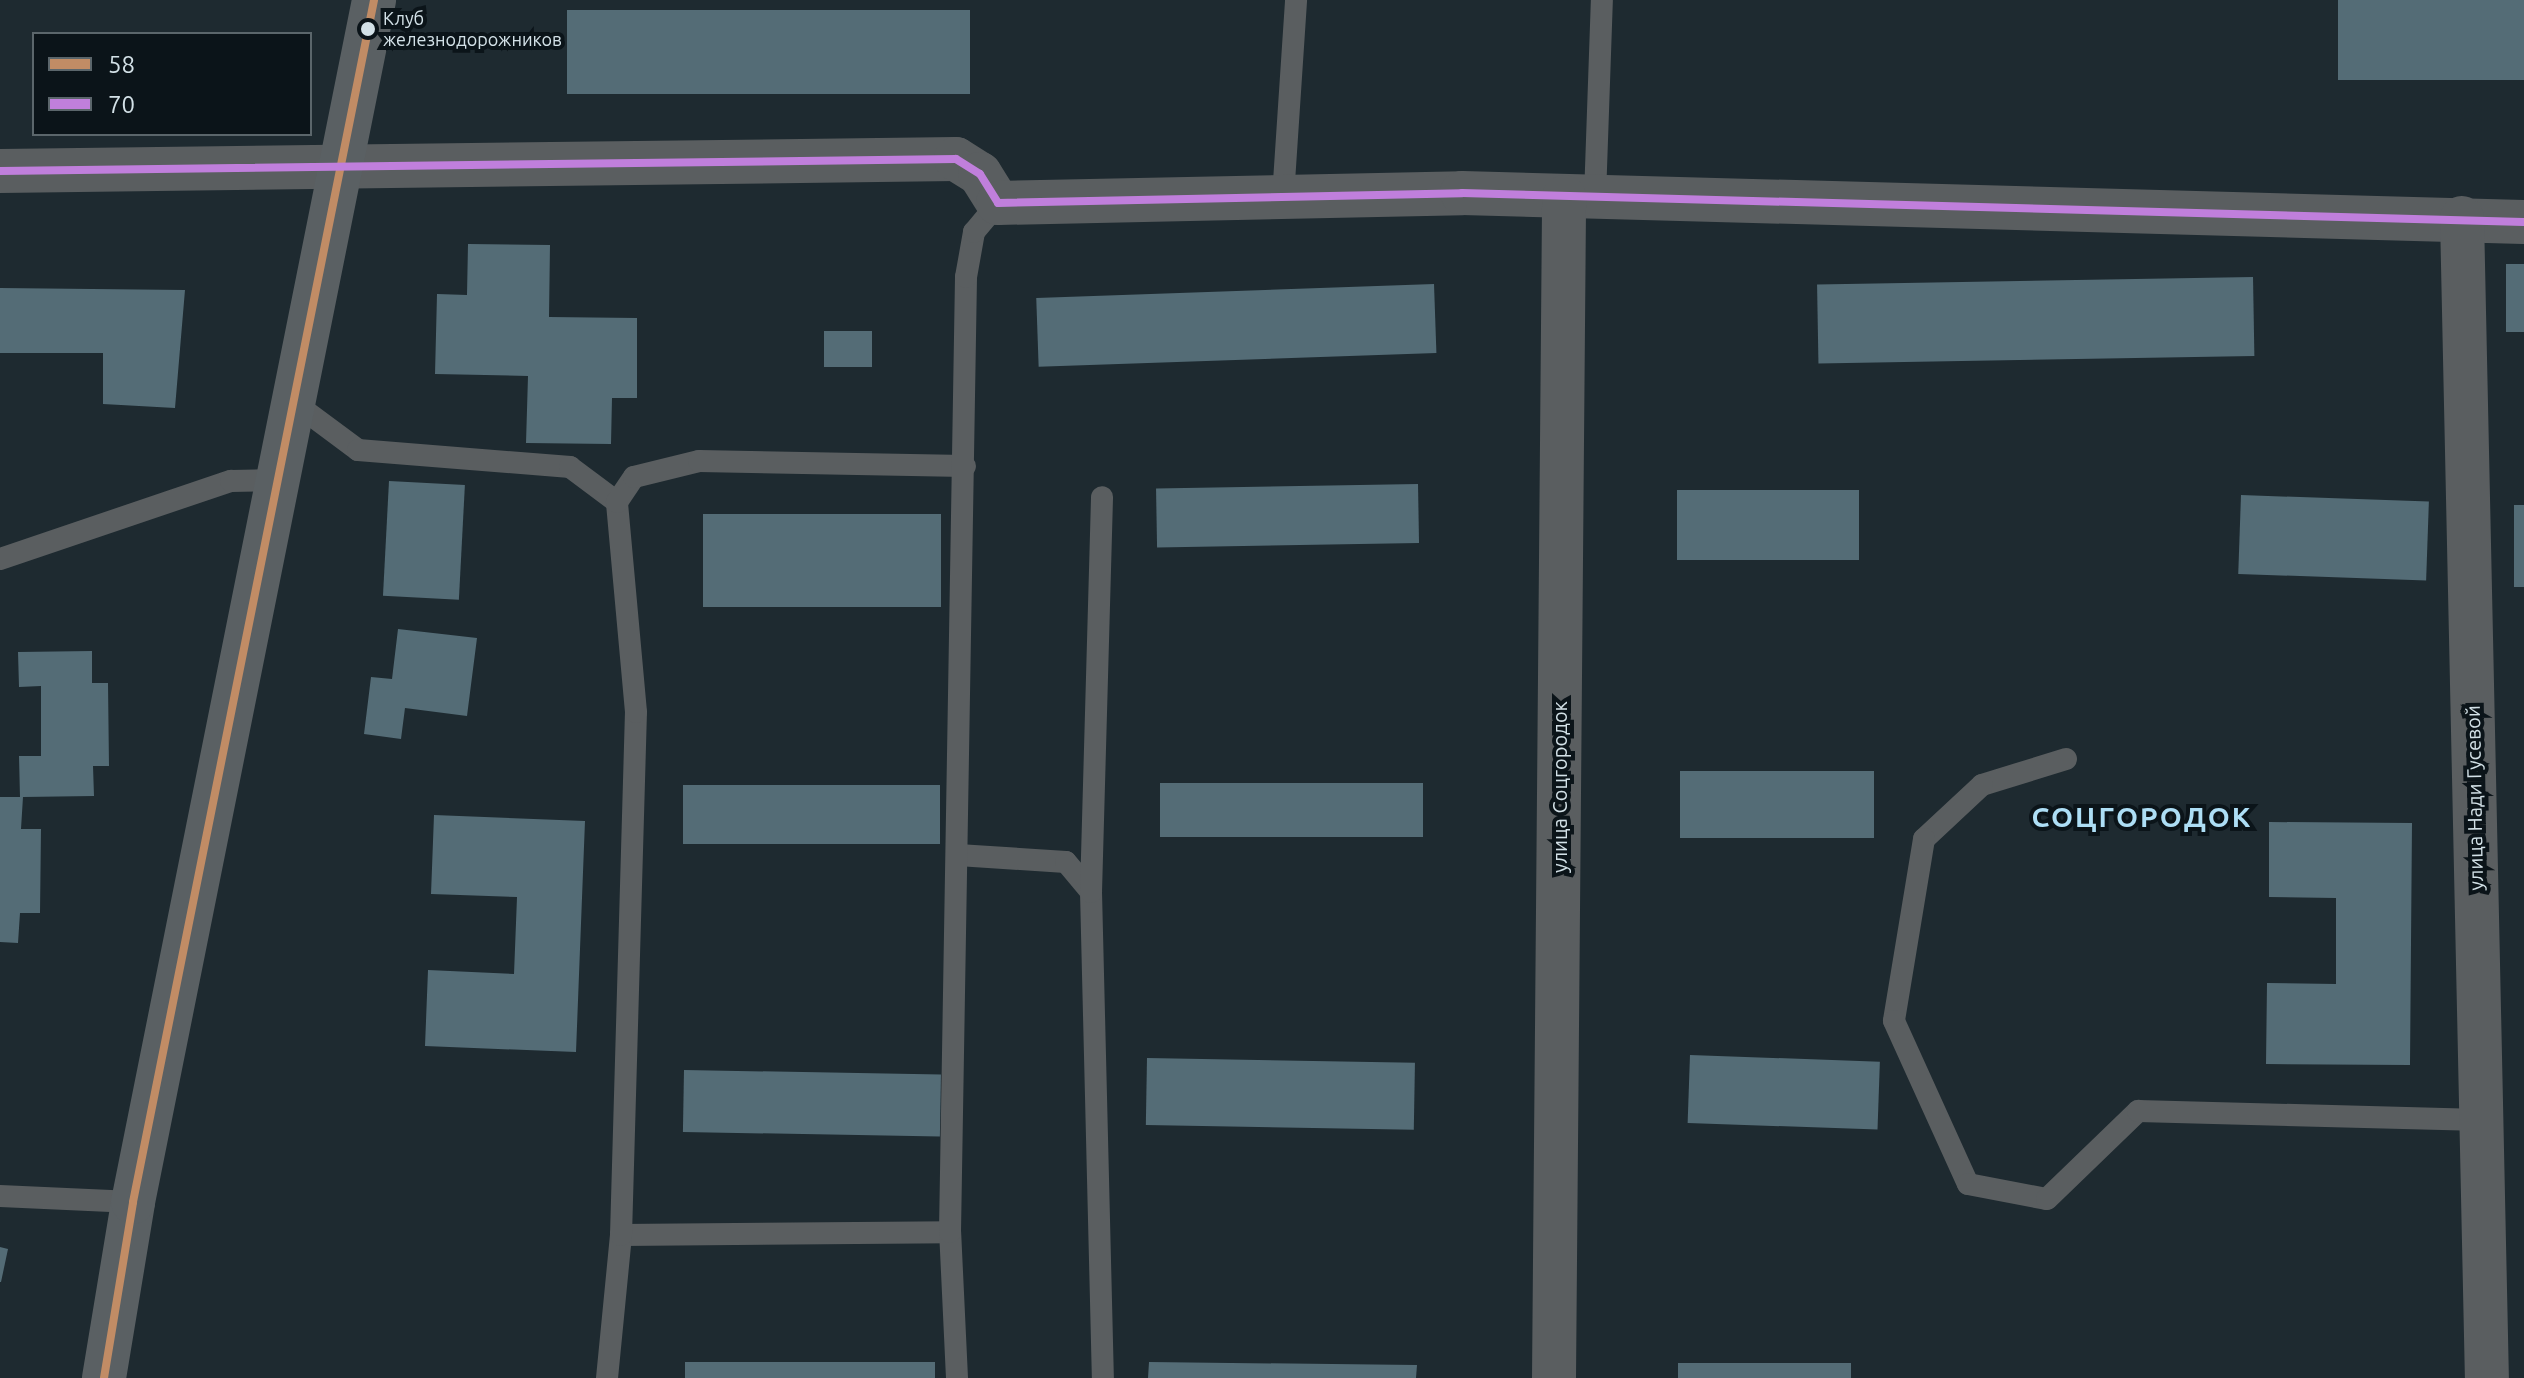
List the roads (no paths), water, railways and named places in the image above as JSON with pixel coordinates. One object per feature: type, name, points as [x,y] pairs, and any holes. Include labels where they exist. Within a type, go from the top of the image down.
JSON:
[{"type":"street","points":[[104,1378],[133,1202],[374,0]]},
{"type":"street","points":[[0,171],[956,159],[980,174],[998,203],[1283,197],[1580,197],[2524,222]]},
{"type":"street","name":"улица Соцгородок","points":[[1554,1378],[1580,197]]},
{"type":"street","name":"улица Нади Гусевой","points":[[2462,218],[2487,1378]]},
{"type":"lane","points":[[1283,197],[1296,0]]},
{"type":"lane","points":[[1580,197],[1602,0]]},
{"type":"lane","points":[[957,1378],[950,1232],[966,277],[974,232],[998,203]]},
{"type":"lane","points":[[292,401],[358,450],[570,467],[617,502]]},
{"type":"lane","points":[[607,1378],[621,1235],[636,712],[617,502],[634,477],[699,461],[965,466]]},
{"type":"lane","points":[[0,559],[231,481],[277,480]]},
{"type":"lane","points":[[1102,497],[1091,892],[1103,1378]]},
{"type":"lane","points":[[2066,759],[1982,785],[1924,839],[1894,1021],[1968,1184],[2047,1199],[2138,1111],[2481,1120]]},
{"type":"lane","points":[[958,855],[1066,862],[1091,892]]},
{"type":"lane","points":[[0,1196],[133,1202]]},
{"type":"lane","points":[[621,1235],[950,1232]]},
{"type":"place","name":"Клуб железнодорожников","points":[[368,29]]},
{"type":"district","name":"СОЦГОРОДОК","points":[[2142,817]]}]
